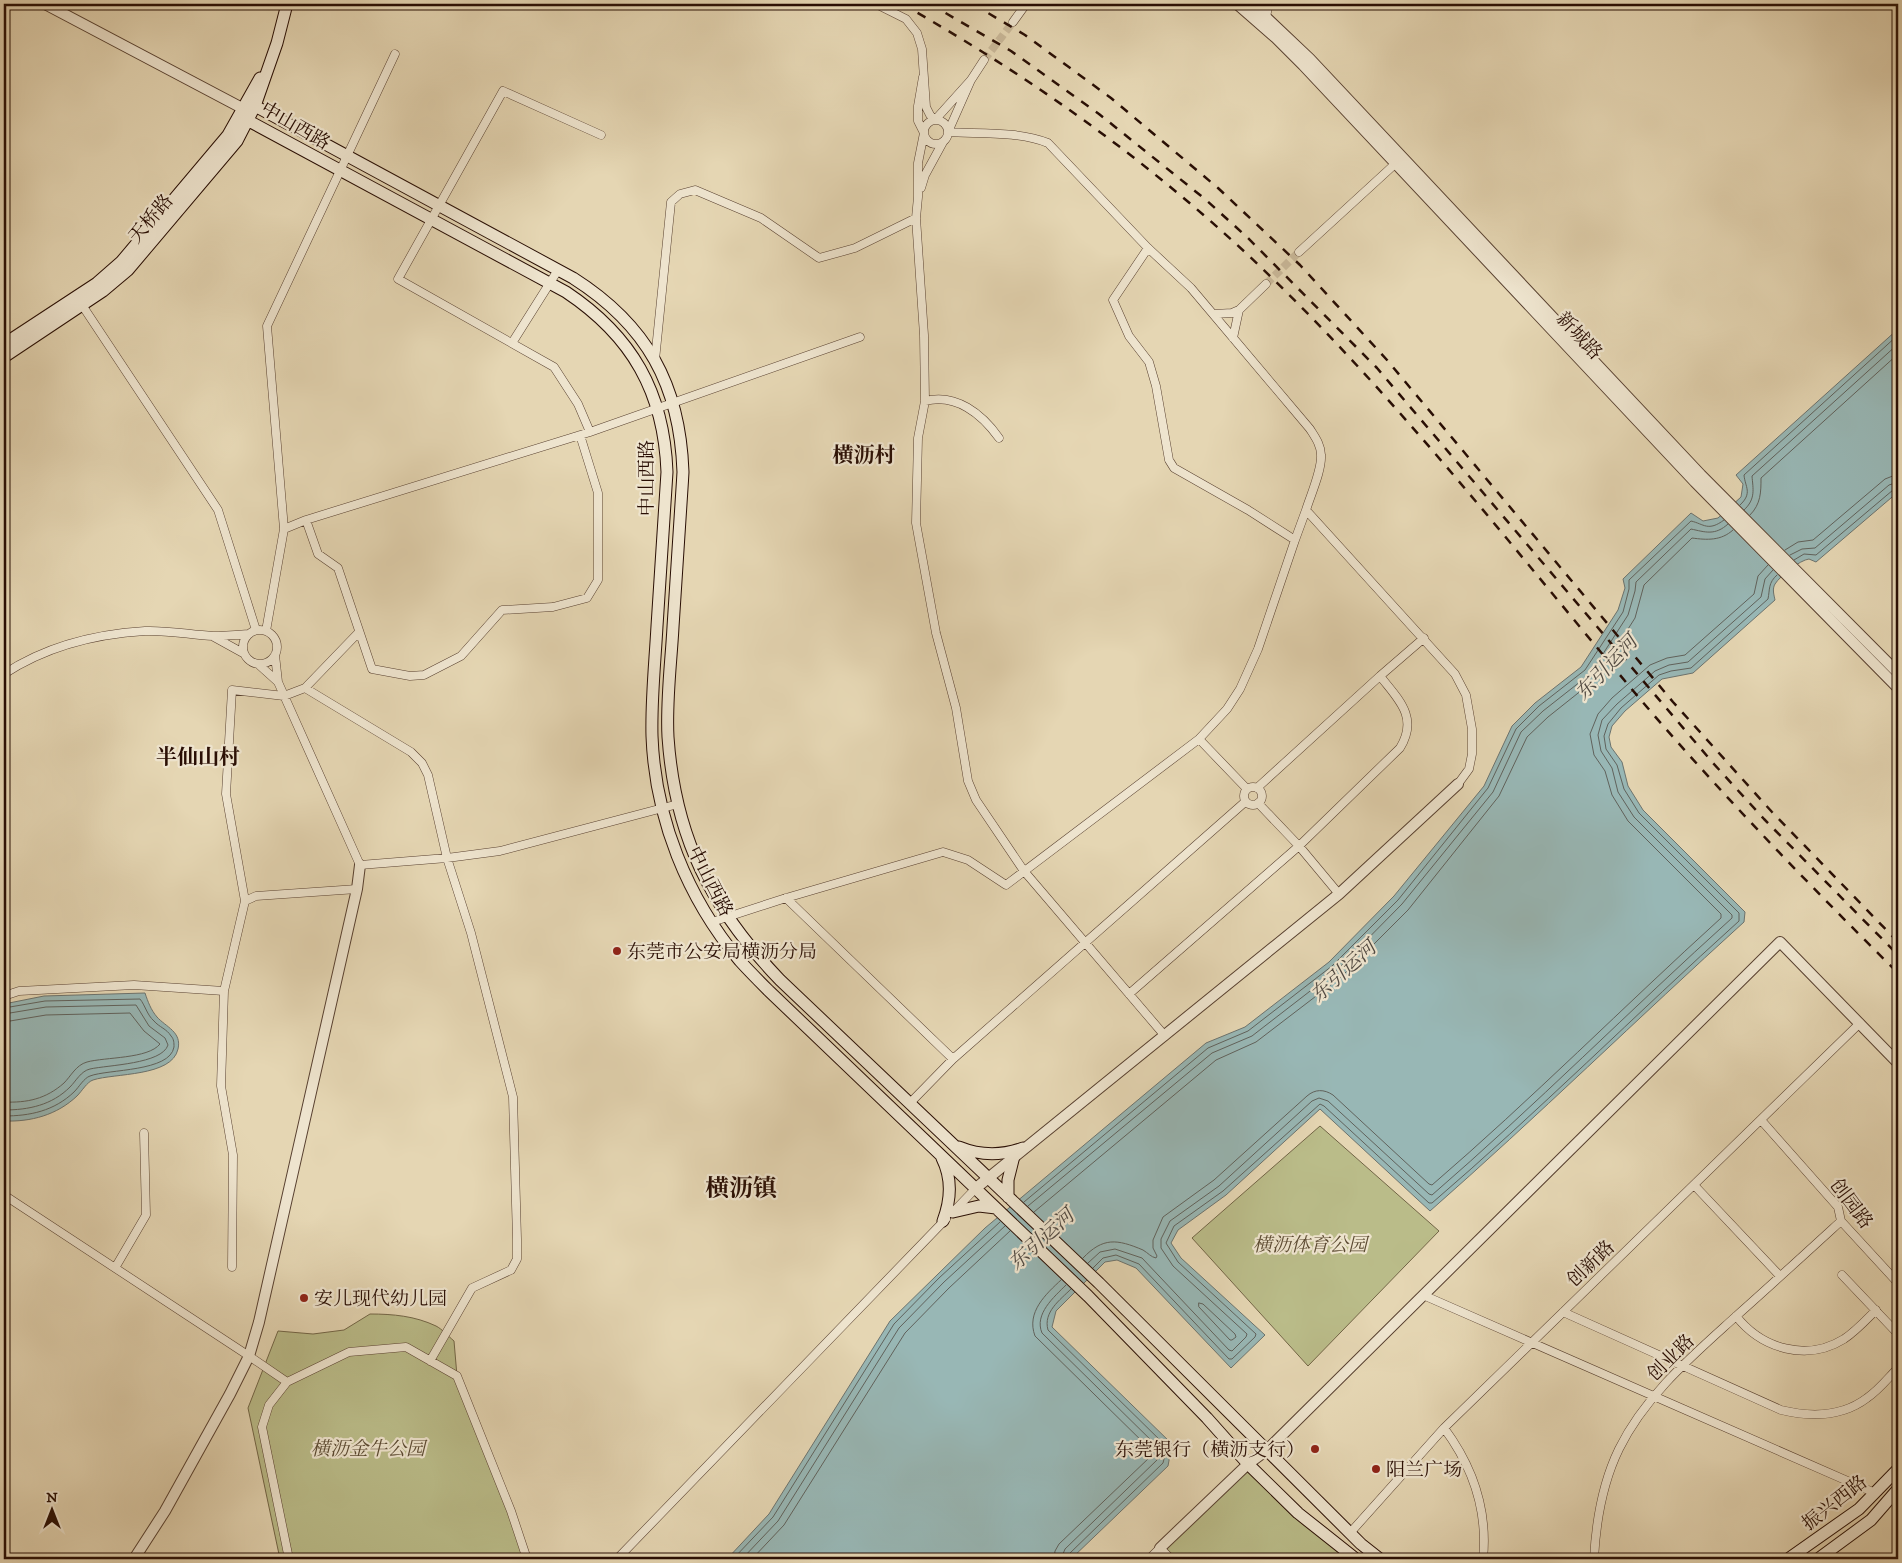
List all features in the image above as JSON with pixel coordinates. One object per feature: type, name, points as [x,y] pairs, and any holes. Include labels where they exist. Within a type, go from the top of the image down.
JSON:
[{"type":"main road","name":"天桥路","points":[[4,344],[116,281],[139,258],[236,141],[255,106],[272,57],[287,4]]},
{"type":"main road","name":"天桥路","points":[[4,357],[80,301],[131,251],[228,135],[272,57]]},
{"type":"main road","name":"中山西路","points":[[1356,1559],[1298,1513],[1248,1464],[1207,1418],[1088,1296],[769,991],[741,962],[694,894],[677,856],[662,808],[656,777],[652,736],[668,472],[664,428],[658,408],[641,368],[616,333],[584,304],[247,120],[242,108],[255,106],[558,270],[593,291],[611,306],[642,340],[655,360],[674,403],[679,426],[683,472],[668,696],[668,736],[672,775],[678,804],[692,850],[708,886],[727,917],[753,951],[780,980],[1098,1283],[1350,1533],[1380,1559]]},
{"type":"main road","points":[[952,1143],[968,1150],[986,1154],[1018,1152],[1008,1180],[1008,1197]]},
{"type":"main road","points":[[940,1154],[947,1170],[949,1187],[948,1204],[943,1221]]},
{"type":"main road","points":[[952,1212],[979,1206],[996,1208]]},
{"type":"main road","name":"振兴西路","points":[[1788,1559],[1859,1509],[1898,1470]]},
{"type":"main road","name":"振兴西路","points":[[1818,1559],[1871,1520],[1898,1489]]},
{"type":"street","points":[[45,4],[242,108]]},
{"type":"street","points":[[876,4],[906,19],[917,33],[922,49],[923,77],[928,111],[935,120],[942,122],[948,132]]},
{"type":"street","points":[[1013,22],[1026,4]]},
{"type":"street","name":"新城路","points":[[1237,4],[1263,20],[1310,59],[1719,500]]},
{"type":"street","name":"新城路","points":[[1252,4],[1263,20],[1303,65],[1396,164],[1792,574],[1898,688]]},
{"type":"street","points":[[1263,20],[1269,4]]},
{"type":"street","points":[[266,631],[284,529],[267,326],[395,54]]},
{"type":"street","points":[[984,60],[971,80],[935,120],[928,123],[918,163],[916,218],[924,335],[925,401],[918,438],[916,523],[936,633],[956,708],[964,765],[976,800],[1024,871],[1165,1036]]},
{"type":"street","points":[[923,77],[918,121],[926,140],[933,144],[943,142]]},
{"type":"street","points":[[918,197],[925,175],[948,132],[971,80]]},
{"type":"street","points":[[590,432],[578,404],[554,367],[398,279],[502,91],[601,135]]},
{"type":"street","points":[[712,922],[786,898],[943,852],[968,860],[1006,885],[1199,739],[1227,709],[1240,689],[1258,649],[1321,465],[1322,454],[1318,441],[1310,429],[1214,314],[1191,288],[1148,248],[1048,143],[1037,139],[948,132]]},
{"type":"street","points":[[1299,252],[1396,164]]},
{"type":"street","points":[[655,360],[671,202],[680,194],[695,190],[761,218],[819,258],[855,248],[916,218]]},
{"type":"street","points":[[1148,248],[1113,300],[1129,336],[1149,362],[1156,386],[1169,460],[1174,468],[1248,510],[1294,540]]},
{"type":"street","points":[[512,343],[558,270]]},
{"type":"street","points":[[1214,314],[1239,310],[1266,284]]},
{"type":"street","points":[[80,301],[218,510],[256,630]]},
{"type":"street","points":[[1233,338],[1239,310]]},
{"type":"street","points":[[284,529],[306,520],[580,436],[860,337]]},
{"type":"street","points":[[925,401],[933,398],[948,399],[958,403],[986,421],[999,438]]},
{"type":"street","points":[[306,520],[318,554],[338,568],[372,669],[410,676],[424,674],[462,656],[502,610],[553,607],[587,598],[598,580],[598,493],[580,436]]},
{"type":"street","points":[[617,1559],[976,1188],[1018,1152],[1165,1036],[1339,894],[1458,784],[1469,769],[1472,754],[1472,729],[1466,695],[1455,674],[1306,510]]},
{"type":"street","name":"新城路","points":[[1792,574],[1898,673]]},
{"type":"street","points":[[4,674],[42,654],[76,642],[110,634],[146,631],[181,632],[212,636],[248,634],[256,630],[271,633],[276,641],[277,651],[275,655],[278,682],[360,865],[357,889],[261,1312],[249,1356],[170,1503],[134,1559]]},
{"type":"street","points":[[232,1267],[232,1154],[221,1086],[224,991],[245,901],[226,794],[232,690],[284,696],[305,688],[359,632]]},
{"type":"street","points":[[244,653],[243,643],[248,634]]},
{"type":"street","points":[[212,636],[244,653],[249,660],[258,664],[278,682]]},
{"type":"street","points":[[1247,789],[1257,788],[1424,638]]},
{"type":"street","points":[[258,664],[268,662],[275,655]]},
{"type":"street","points":[[1129,994],[1299,846],[1396,752],[1406,738],[1408,721],[1405,710],[1380,676]]},
{"type":"street","points":[[305,688],[411,752],[419,759],[428,775],[447,858],[471,933],[513,1097],[517,1259],[511,1270],[472,1288],[430,1361]]},
{"type":"street","points":[[1199,739],[1247,789]]},
{"type":"street","points":[[1245,802],[1252,805],[1261,801],[1261,794],[1257,788]]},
{"type":"street","points":[[1245,802],[1244,795],[1247,789]]},
{"type":"street","points":[[910,1103],[952,1059],[1245,802]]},
{"type":"street","points":[[1258,803],[1299,846],[1339,894]]},
{"type":"street","points":[[360,865],[447,858],[500,851],[678,804]]},
{"type":"street","points":[[245,901],[256,896],[357,889]]},
{"type":"street","points":[[786,898],[952,1059]]},
{"type":"street","points":[[1149,1559],[1248,1464],[1267,1450],[1780,942],[1898,1062]]},
{"type":"street","points":[[4,996],[20,991],[134,985],[224,991]]},
{"type":"street","name":"创新路","points":[[1350,1533],[1444,1428],[1860,1023]]},
{"type":"street","name":"创园路","points":[[1760,1120],[1838,1207],[1841,1221],[1898,1283]]},
{"type":"street","points":[[115,1268],[146,1215],[144,1133]]},
{"type":"street","points":[[1694,1185],[1780,1276]]},
{"type":"street","points":[[4,1195],[287,1382]]},
{"type":"street","name":"创业路","points":[[1594,1559],[1598,1510],[1607,1477],[1626,1436],[1654,1396],[1682,1366],[1841,1221]]},
{"type":"street","points":[[1842,1275],[1898,1334]]},
{"type":"street","points":[[1423,1295],[1875,1493]]},
{"type":"street","points":[[1736,1316],[1754,1335],[1770,1344],[1788,1349],[1807,1350],[1826,1347],[1844,1338],[1876,1310]]},
{"type":"street","points":[[1563,1312],[1781,1410],[1799,1414],[1835,1413],[1852,1407],[1868,1398],[1898,1368]]},
{"type":"street","points":[[289,1559],[262,1427],[269,1405],[287,1382],[349,1352],[406,1347],[457,1376],[511,1511],[528,1559]]},
{"type":"street","points":[[1444,1428],[1467,1464],[1475,1483],[1484,1525],[1483,1559]]},
{"type":"street","points":[[1160,1548],[1170,1559]]},
{"type":"green space","name":"横沥体育公园","points":[[1320,1126],[1439,1231],[1308,1366],[1192,1238]]},
{"type":"green space","name":"横沥金牛公园","points":[[370,1314],[395,1315],[420,1320],[438,1327],[454,1341],[457,1376],[526,1559],[280,1559],[248,1408],[278,1331],[313,1334],[344,1330]]},
{"type":"green space","points":[[1248,1464],[1351,1554],[1346,1559],[1171,1559],[1160,1548]]},
{"type":"water","name":"东引运河","points":[[1898,329],[1898,492],[1816,562],[1809,559],[1805,560],[1786,573],[1774,586],[1775,600],[1693,673],[1662,679],[1625,711],[1612,726],[1609,737],[1611,747],[1622,762],[1628,786],[1643,810],[1745,912],[1744,922],[1430,1211],[1320,1109],[1226,1195],[1178,1230],[1171,1243],[1181,1258],[1265,1335],[1231,1368],[1136,1268],[1117,1260],[1105,1262],[1056,1311],[1052,1327],[1172,1444],[1168,1466],[1071,1559],[727,1559],[769,1514],[890,1321],[985,1228],[1206,1043],[1245,1027],[1329,962],[1394,896],[1484,786],[1512,726],[1535,703],[1581,667],[1618,610],[1625,588],[1623,579],[1691,513],[1703,521],[1718,518],[1741,497],[1743,484],[1736,475]]},
{"type":"water","points":[[145,993],[155,1014],[178,1038],[178,1049],[173,1058],[165,1065],[154,1069],[93,1080],[69,1103],[52,1113],[34,1119],[4,1121],[4,1004],[44,996]]},
{"type":"tunnel","points":[[984,60],[1013,22]]},
{"type":"tunnel","points":[[1266,284],[1299,252]]},
{"type":"railway","points":[[902,4],[994,59],[1082,119],[1167,184],[1248,255],[1355,363],[1406,420],[1652,713],[1711,780],[1803,878],[1898,973]]},
{"type":"railway","points":[[930,4],[1011,51],[1099,114],[1205,199],[1248,238],[1377,368],[1713,763],[1764,819],[1898,955]]},
{"type":"railway","points":[[973,4],[1025,35],[1111,98],[1218,188],[1300,265],[1387,360],[1673,702],[1772,812],[1898,942]]},
{"type":"place","name":"东莞市公安局横沥分局","points":[[617,951]]},
{"type":"place","name":"安儿现代幼儿园","points":[[304,1298]]},
{"type":"place","name":"东莞银行（横沥支行）","points":[[1315,1449]]},
{"type":"place","name":"阳兰广场","points":[[1376,1469]]},
{"type":"district","name":"横沥村","points":[[864,455]]},
{"type":"district","name":"半仙山村","points":[[198,757]]},
{"type":"district","name":"横沥镇","points":[[741,1188]]}]
